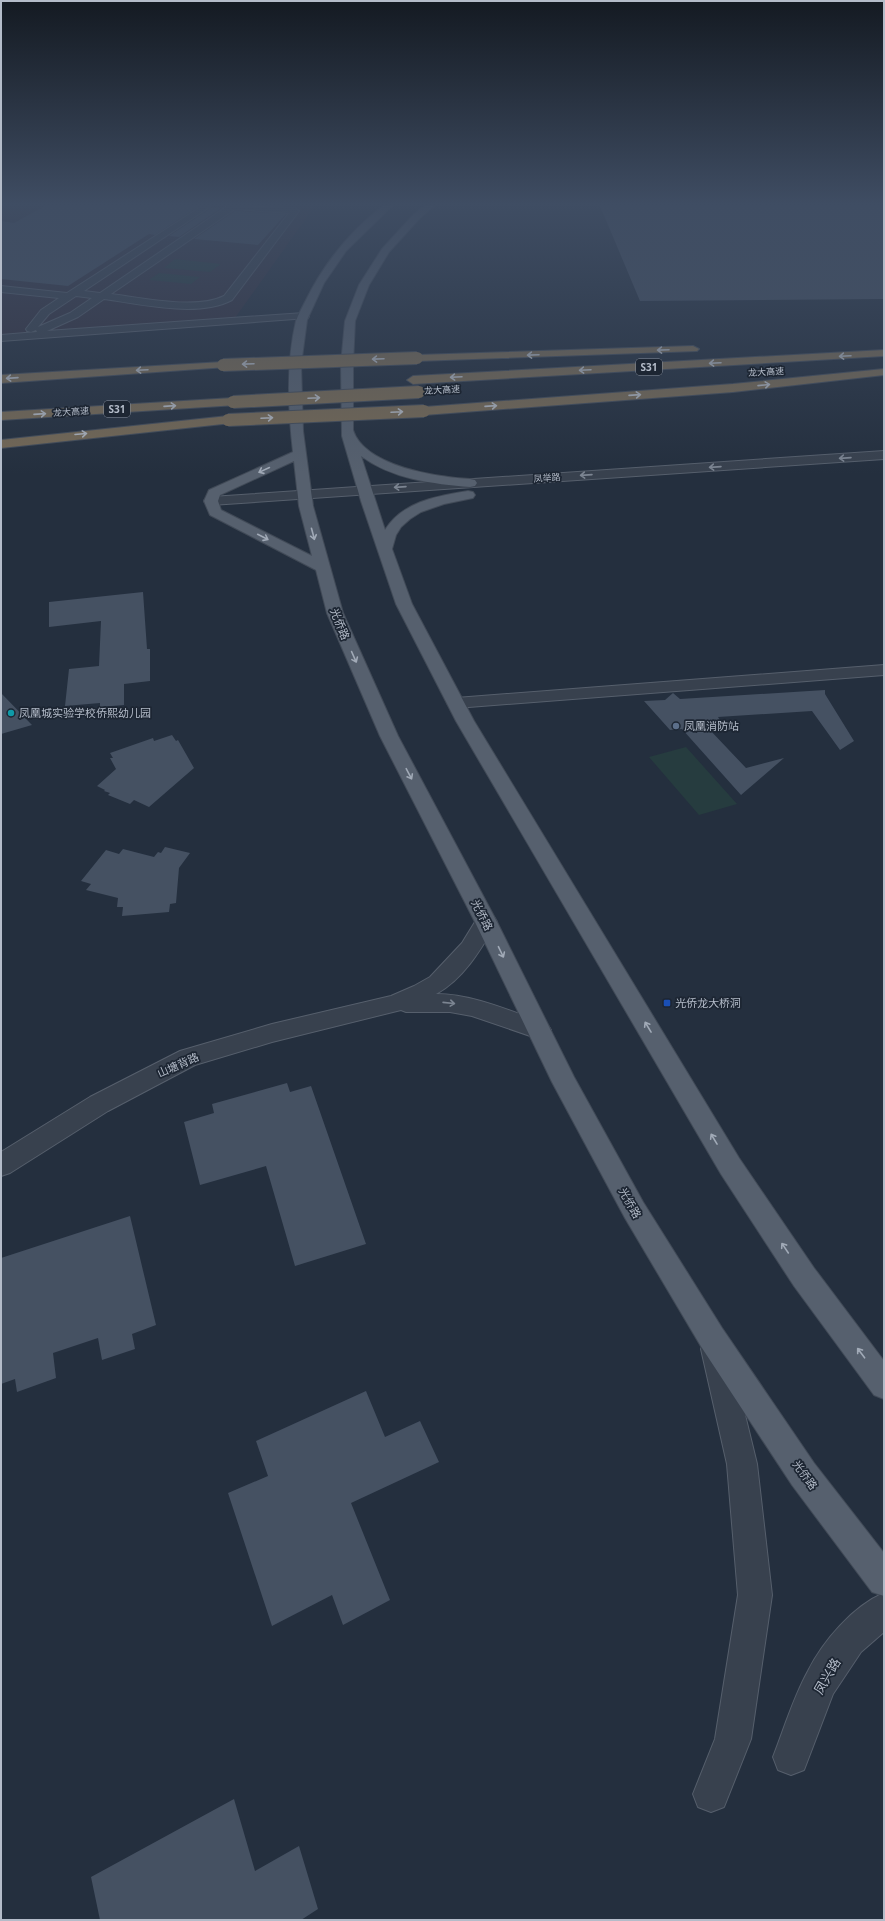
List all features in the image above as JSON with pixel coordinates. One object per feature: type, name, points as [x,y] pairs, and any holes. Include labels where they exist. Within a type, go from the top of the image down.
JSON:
[{"type":"highway","points":[[1,379],[223,365],[702,349]]},
{"type":"highway","name":"龙大高速","points":[[398,380],[884,353]]},
{"type":"highway","name":"龙大高速","points":[[780,371],[884,365]]},
{"type":"highway","points":[[1,444],[228,420],[424,411],[733,388],[884,372]]},
{"type":"highway","points":[[337,384],[360,383]]},
{"type":"highway","points":[[283,387],[306,386]]},
{"type":"highway","name":"龙大高速","points":[[1,416],[434,391]]},
{"type":"main road","name":"光侨路","points":[[313,296],[304,316],[295,365],[296,431],[305,500],[335,613],[389,736],[486,922],[564,1082],[634,1210],[712,1338],[803,1474],[884,1580]]},
{"type":"main road","points":[[360,296],[350,320],[347,364],[346,430],[366,496],[404,604],[456,703],[730,1166],[804,1276],[884,1385]]},
{"type":"main road","points":[[348,436],[357,446],[371,457],[396,469],[423,478],[469,489]]},
{"type":"main road","points":[[299,454],[214,493],[213,507],[322,567]]},
{"type":"main road","points":[[385,550],[386,538],[391,529],[405,515],[469,489]]},
{"type":"street","points":[[25,336],[45,312],[71,296]]},
{"type":"street","points":[[91,296],[201,306],[218,303],[230,296]]},
{"type":"street","points":[[25,336],[74,315],[102,296]]},
{"type":"street","points":[[1,338],[304,316]]},
{"type":"street","name":"凤举路","points":[[213,507],[469,489],[884,456]]},
{"type":"street","name":"凤举路","points":[[469,489],[884,466]]},
{"type":"street","points":[[456,703],[884,670]]},
{"type":"street","points":[[396,1003],[422,992],[438,983],[470,949],[486,922]]},
{"type":"street","points":[[396,1003],[450,1003],[474,1008],[539,1030]]},
{"type":"street","name":"山塘背路","points":[[1,1165],[99,1104],[188,1058],[272,1033],[396,1003]]},
{"type":"street","points":[[711,1794],[733,1739],[755,1595],[742,1464],[712,1338]]},
{"type":"street","name":"凤兴路","points":[[791,1757],[820,1683],[849,1640],[884,1610]]},
{"type":"shaded area","points":[[1,296],[251,296],[235,318],[1,335]]},
{"type":"green space","points":[[686,747],[737,804],[699,815],[649,757]]},
{"type":"building","points":[[638,296],[884,296],[884,299],[640,301]]},
{"type":"building","points":[[143,592],[147,649],[150,649],[150,681],[124,684],[124,705],[100,707],[100,703],[65,706],[69,669],[99,666],[101,621],[49,627],[49,602]]},
{"type":"building","points":[[825,690],[825,694],[854,741],[840,750],[812,711],[718,717],[723,725],[709,729],[746,768],[784,758],[741,795],[682,729],[670,730],[644,701],[665,700],[673,693],[680,699]]},
{"type":"building","name":"凤凰城实验学校侨熙幼儿园","points":[[1,693],[32,725],[1,734]]},
{"type":"building","points":[[172,735],[176,741],[178,740],[194,768],[149,807],[134,800],[130,804],[108,795],[110,793],[97,786],[116,769],[110,758],[113,758],[110,753],[153,738],[154,741]]},
{"type":"building","points":[[165,847],[190,853],[179,868],[176,903],[170,904],[169,912],[122,916],[123,907],[117,907],[118,898],[86,890],[91,884],[81,881],[106,850],[119,854],[123,849],[154,857],[158,852],[161,853]]},
{"type":"building","points":[[287,1083],[290,1092],[311,1086],[366,1244],[295,1266],[266,1166],[200,1185],[184,1122],[214,1113],[212,1104]]},
{"type":"building","points":[[130,1216],[156,1325],[132,1334],[135,1349],[102,1360],[98,1338],[53,1353],[56,1378],[17,1392],[15,1379],[1,1384],[1,1258]]},
{"type":"building","points":[[366,1391],[385,1437],[420,1421],[439,1462],[351,1503],[390,1600],[343,1625],[332,1595],[272,1626],[228,1493],[268,1476],[256,1441]]},
{"type":"building","points":[[234,1799],[255,1871],[299,1846],[318,1909],[301,1920],[100,1920],[91,1877]]},
{"type":"place","name":"凤凰城实验学校侨熙幼儿园","points":[[11,713]]},
{"type":"place","name":"凤凰消防站","points":[[676,726]]},
{"type":"place","name":"光侨龙大桥洞","points":[[667,1003]]}]
